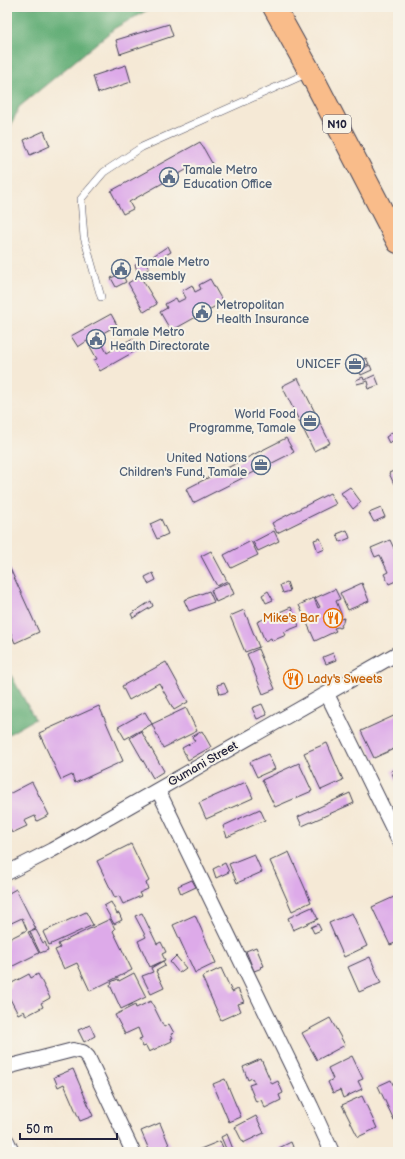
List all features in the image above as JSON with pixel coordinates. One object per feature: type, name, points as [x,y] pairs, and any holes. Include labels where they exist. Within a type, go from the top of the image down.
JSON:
[{"type":"highway","name":"N10","points":[[274,7],[310,72],[398,242]]},
{"type":"street","name":"Gumani Street","points":[[7,873],[52,850],[398,653]]},
{"type":"street","points":[[327,694],[398,839]]},
{"type":"street","points":[[158,790],[332,1152]]},
{"type":"street","points":[[7,1067],[73,1050],[83,1052],[88,1057],[133,1152]]},
{"type":"street","points":[[7,1140],[12,1152]]},
{"type":"lane","points":[[101,297],[84,237],[81,199],[104,172],[142,147],[310,72]]},
{"type":"green space","points":[[7,7],[153,7],[115,28],[19,107],[7,135]]},
{"type":"green space","points":[[7,668],[35,719],[7,735]]},
{"type":"building","points":[[169,24],[173,36],[120,54],[116,40]]},
{"type":"building","points":[[126,65],[131,82],[98,93],[93,76]]},
{"type":"building","points":[[44,131],[50,146],[30,155],[24,140]]},
{"type":"building","points":[[200,142],[213,165],[197,173],[193,166],[129,202],[133,209],[123,214],[111,191]]},
{"type":"building","points":[[168,246],[171,252],[152,263],[150,260],[154,257],[153,256]]},
{"type":"building","points":[[145,261],[149,269],[138,273],[135,265]]},
{"type":"building","points":[[122,273],[126,282],[116,287],[111,278]]},
{"type":"building","points":[[140,276],[157,304],[144,312],[128,283]]},
{"type":"building","points":[[210,279],[223,302],[171,331],[160,312],[167,308],[165,304],[176,298],[178,302],[186,298],[182,291],[192,285],[195,292],[201,289],[199,285]]},
{"type":"building","points":[[111,314],[117,325],[98,336],[107,353],[133,338],[139,349],[100,371],[94,360],[97,359],[87,341],[78,347],[71,336]]},
{"type":"building","points":[[366,358],[369,364],[357,368],[355,362]]},
{"type":"building","points":[[370,365],[372,370],[361,375],[359,370]]},
{"type":"building","points":[[375,375],[379,385],[368,389],[368,381],[357,384],[356,380],[363,377],[364,380]]},
{"type":"building","points":[[298,378],[330,443],[314,451],[282,386]]},
{"type":"building","points":[[398,429],[398,440],[389,443],[386,437]]},
{"type":"building","points":[[286,438],[294,452],[193,503],[186,489]]},
{"type":"building","points":[[398,469],[398,487],[396,482],[394,484],[389,473]]},
{"type":"building","points":[[350,487],[361,502],[353,509],[341,493]]},
{"type":"building","points":[[330,493],[336,504],[277,533],[272,523]]},
{"type":"building","points":[[381,508],[385,517],[374,522],[369,513]]},
{"type":"building","points":[[161,519],[168,534],[157,539],[150,524]]},
{"type":"building","points":[[347,530],[350,538],[340,542],[337,534]]},
{"type":"building","points":[[274,531],[279,541],[258,551],[253,542]]},
{"type":"building","points":[[320,538],[325,549],[318,552],[314,540]]},
{"type":"building","points":[[390,540],[398,557],[398,580],[389,584],[384,574],[388,572],[380,555],[375,557],[371,548]]},
{"type":"building","points":[[251,541],[258,555],[231,568],[224,555]]},
{"type":"building","points":[[211,551],[227,581],[217,586],[201,556]]},
{"type":"building","points":[[7,562],[39,632],[15,643],[7,624]]},
{"type":"building","points":[[153,573],[156,580],[148,584],[145,577]]},
{"type":"building","points":[[229,582],[234,594],[216,602],[211,590]]},
{"type":"building","points":[[287,582],[290,591],[283,593],[280,585]]},
{"type":"building","points":[[362,583],[369,601],[348,610],[340,593]]},
{"type":"building","points":[[335,589],[340,599],[336,601],[342,616],[340,617],[341,619],[344,618],[343,622],[340,628],[334,628],[336,631],[315,641],[299,605],[314,598],[318,608],[320,607],[315,598]]},
{"type":"building","points":[[209,591],[214,602],[189,611],[184,600]]},
{"type":"building","points":[[268,591],[273,600],[266,603],[262,595]]},
{"type":"building","points":[[151,601],[153,606],[133,618],[131,614]]},
{"type":"building","points":[[291,607],[299,626],[284,632],[286,635],[272,641],[271,638],[265,641],[257,622]]},
{"type":"building","points":[[244,610],[259,647],[245,652],[230,616]]},
{"type":"building","points":[[258,649],[275,689],[263,694],[247,654]]},
{"type":"building","points":[[333,653],[336,660],[326,664],[323,657]]},
{"type":"building","points":[[166,662],[188,702],[174,710],[159,683],[129,700],[122,686]]},
{"type":"building","points":[[224,683],[228,692],[220,694],[217,685]]},
{"type":"building","points":[[262,704],[267,715],[257,719],[252,708]]},
{"type":"building","points":[[99,706],[123,761],[75,783],[72,775],[61,780],[39,733]]},
{"type":"building","points":[[186,708],[197,731],[163,748],[152,724]]},
{"type":"building","points":[[145,712],[152,724],[125,739],[118,727]]},
{"type":"building","points":[[398,714],[398,747],[374,758],[361,731]]},
{"type":"building","points":[[141,731],[164,771],[153,778],[130,738]]},
{"type":"building","points":[[202,731],[211,747],[188,760],[182,748],[195,741],[192,737]]},
{"type":"building","points":[[327,743],[343,780],[321,790],[304,753]]},
{"type":"building","points":[[268,754],[275,769],[257,777],[250,762]]},
{"type":"building","points":[[299,763],[312,791],[275,807],[262,780]]},
{"type":"building","points":[[398,768],[398,781],[396,782],[391,771]]},
{"type":"building","points":[[32,782],[49,815],[37,821],[35,816],[24,821],[27,826],[12,833],[7,823],[7,795]]},
{"type":"building","points":[[246,782],[253,798],[206,819],[199,803]]},
{"type":"building","points":[[350,793],[354,803],[302,826],[298,817]]},
{"type":"building","points":[[260,809],[265,820],[227,837],[223,826]]},
{"type":"building","points":[[131,844],[149,881],[146,883],[148,889],[139,893],[141,896],[123,904],[119,896],[115,898],[97,861]]},
{"type":"building","points":[[289,852],[311,902],[292,911],[270,861]]},
{"type":"building","points":[[254,854],[262,872],[237,883],[229,864]]},
{"type":"building","points":[[225,863],[229,872],[216,878],[213,869]]},
{"type":"building","points":[[192,880],[196,887],[181,894],[178,886]]},
{"type":"building","points":[[7,889],[9,893],[16,889],[36,929],[28,932],[39,953],[7,969],[7,940],[27,930],[22,918],[7,925]]},
{"type":"building","points":[[394,897],[398,907],[398,942],[390,945],[372,907]]},
{"type":"building","points":[[111,902],[122,920],[114,924],[104,906]]},
{"type":"building","points":[[312,907],[318,919],[293,930],[288,918]]},
{"type":"building","points":[[86,912],[93,925],[49,945],[43,932]]},
{"type":"building","points":[[142,913],[157,944],[161,942],[166,952],[162,954],[165,960],[150,967],[138,941],[146,937],[135,916]]},
{"type":"building","points":[[352,913],[367,946],[344,957],[329,923]]},
{"type":"building","points":[[195,915],[216,963],[195,973],[173,925]]},
{"type":"building","points":[[110,919],[115,929],[113,931],[132,970],[90,991],[77,963],[64,969],[55,950],[60,948],[58,944]]},
{"type":"building","points":[[318,924],[321,930],[314,933],[311,927]]},
{"type":"building","points":[[36,930],[43,943],[45,942],[48,950],[40,953],[30,932]]},
{"type":"building","points":[[256,947],[264,966],[254,971],[246,951]]},
{"type":"building","points":[[176,956],[186,968],[179,973],[170,962]]},
{"type":"building","points":[[370,957],[381,983],[359,992],[348,967]]},
{"type":"building","points":[[163,961],[165,966],[156,971],[164,988],[151,994],[142,976],[153,972],[151,968]]},
{"type":"building","points":[[221,968],[232,992],[238,989],[244,1002],[238,1004],[241,1011],[221,1020],[202,977]]},
{"type":"building","points":[[134,973],[146,997],[121,1009],[110,985],[112,984],[111,982],[118,979],[119,981]]},
{"type":"building","points":[[29,974],[31,978],[38,974],[50,998],[41,1003],[43,1007],[26,1016],[24,1011],[18,1014],[7,993],[7,989],[11,987],[10,984]]},
{"type":"building","points":[[151,1001],[164,1027],[169,1024],[174,1033],[171,1034],[173,1038],[171,1038],[172,1041],[149,1052],[146,1046],[143,1047],[139,1039],[142,1038],[138,1028],[125,1034],[115,1015],[135,1005],[136,1008]]},
{"type":"building","points":[[330,1018],[345,1045],[317,1060],[302,1033]]},
{"type":"building","points":[[90,1025],[95,1036],[84,1042],[78,1030]]},
{"type":"building","points":[[352,1056],[363,1079],[358,1081],[362,1089],[343,1098],[340,1090],[333,1093],[328,1082],[333,1079],[328,1068]]},
{"type":"building","points":[[261,1059],[272,1084],[278,1081],[283,1093],[279,1095],[281,1100],[265,1108],[261,1100],[256,1102],[249,1085],[255,1083],[252,1078],[248,1080],[243,1067]]},
{"type":"building","points":[[73,1069],[93,1116],[80,1121],[64,1084],[58,1087],[54,1077]]},
{"type":"building","points":[[225,1079],[241,1117],[229,1122],[213,1084]]},
{"type":"building","points":[[391,1080],[398,1096],[398,1118],[394,1120],[378,1086]]},
{"type":"building","points":[[362,1096],[377,1128],[358,1137],[342,1105]]},
{"type":"building","points":[[256,1116],[264,1133],[243,1143],[235,1127]]},
{"type":"building","points":[[160,1123],[172,1152],[150,1152],[141,1131]]},
{"type":"building","points":[[227,1134],[233,1149],[227,1151],[221,1137]]},
{"type":"building","points":[[220,1141],[225,1152],[193,1152]]},
{"type":"building","points":[[291,1142],[295,1152],[281,1152],[279,1148]]},
{"type":"place","name":"Tamale Metro Education Office","points":[[169,177]]},
{"type":"place","name":"Tamale Metro Assembly","points":[[121,269]]},
{"type":"place","name":"Metropolitan Health Insurance","points":[[202,312]]},
{"type":"place","name":"Tamale Metro Health Directorate","points":[[96,339]]},
{"type":"place","name":"UNICEF","points":[[355,364]]},
{"type":"place","name":"World Food Programme, Tamale","points":[[310,421]]},
{"type":"place","name":"United Nations Children's Fund, Tamale","points":[[261,465]]},
{"type":"place","name":"Mike's Bar","points":[[333,618]]},
{"type":"place","name":"Lady's Sweets","points":[[293,679]]}]
